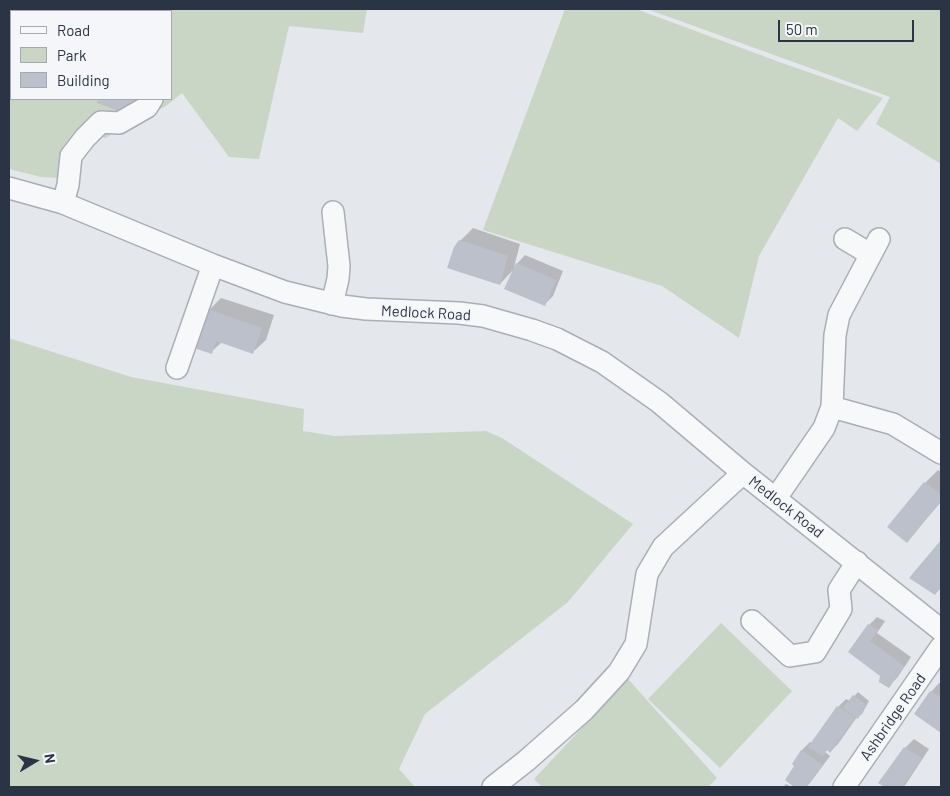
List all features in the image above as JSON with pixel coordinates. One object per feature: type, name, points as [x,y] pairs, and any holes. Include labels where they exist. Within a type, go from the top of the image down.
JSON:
[{"type":"street","points":[[63,202],[68,185],[71,156],[85,138],[101,122],[119,123],[147,107],[151,100]]},
{"type":"street","name":"Medlock Road","points":[[9,188],[63,202],[213,265],[285,292],[332,304],[386,311],[467,314],[504,321],[558,339],[602,362],[659,402],[743,473],[941,630]]},
{"type":"street","points":[[332,304],[339,266],[333,212]]},
{"type":"street","points":[[776,498],[824,428],[832,407],[835,335],[839,315],[875,247],[845,239]]},
{"type":"street","points":[[177,368],[213,265]]},
{"type":"street","points":[[832,407],[894,424],[941,453]]},
{"type":"street","points":[[507,783],[584,710],[619,672],[636,644],[647,574],[663,547],[743,473]]},
{"type":"street","points":[[752,621],[790,656],[815,652],[841,609],[839,590],[857,562]]},
{"type":"street","name":"Ashbridge Road","points":[[844,787],[941,647]]},
{"type":"green space","points":[[9,9],[367,9],[363,33],[289,26],[259,159],[229,157],[182,93],[166,106],[105,138],[96,133],[74,153],[73,179],[41,177],[9,169]]},
{"type":"green space","points":[[565,9],[636,9],[883,98],[857,131],[838,118],[759,256],[739,338],[662,286],[483,230]]},
{"type":"green space","points":[[647,9],[941,9],[941,164],[876,124],[890,97]]},
{"type":"green space","points":[[9,338],[131,377],[304,409],[303,431],[335,436],[486,431],[502,438],[633,524],[568,602],[425,714],[399,769],[415,787],[9,787]]},
{"type":"green space","points":[[721,623],[792,691],[720,768],[648,699]]},
{"type":"green space","points":[[628,679],[717,778],[708,787],[542,787],[534,779]]},
{"type":"building","points":[[98,100],[135,100],[132,107],[127,105],[124,113],[97,103]]},
{"type":"building","points":[[459,240],[508,256],[500,285],[447,268],[454,247]]},
{"type":"building","points":[[516,263],[556,280],[545,306],[504,289]]},
{"type":"building","points":[[207,309],[262,328],[253,354],[216,341],[212,354],[194,348]]},
{"type":"building","points":[[924,482],[941,494],[941,501],[907,543],[887,527]]},
{"type":"building","points":[[941,540],[941,586],[935,595],[909,578]]},
{"type":"building","points":[[868,624],[878,630],[870,641],[904,666],[889,688],[879,682],[880,676],[848,652]]},
{"type":"building","points":[[930,691],[941,697],[941,733],[914,714]]},
{"type":"building","points":[[853,695],[866,705],[858,719],[843,708]]},
{"type":"building","points":[[837,706],[855,718],[830,753],[827,750],[823,756],[808,747]]},
{"type":"building","points":[[904,747],[922,758],[902,787],[885,787],[878,783]]},
{"type":"building","points":[[801,750],[823,765],[806,787],[794,787],[785,780]]}]
